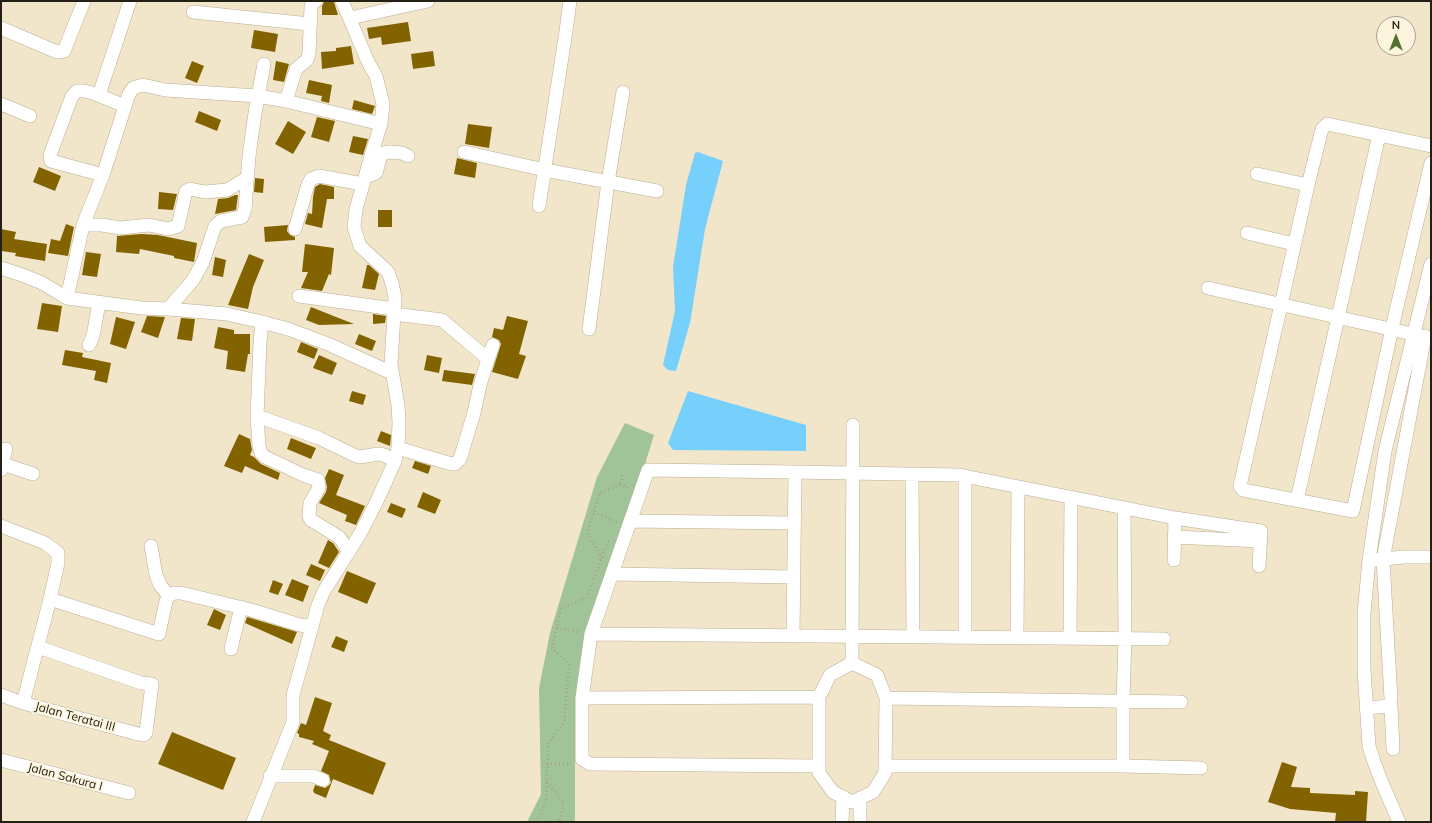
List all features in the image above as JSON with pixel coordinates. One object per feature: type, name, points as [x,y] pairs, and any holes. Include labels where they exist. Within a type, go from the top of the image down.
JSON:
[{"type":"street","points":[[1,28],[57,52],[64,51],[84,1]]},
{"type":"street","points":[[99,95],[130,1]]},
{"type":"street","points":[[286,102],[296,69],[307,60],[309,54],[311,7],[312,3],[316,1]]},
{"type":"street","points":[[350,18],[428,1]]},
{"type":"street","points":[[539,206],[570,1]]},
{"type":"street","points":[[253,822],[270,776],[293,722],[293,695],[318,605],[324,591],[349,552],[376,503],[397,454],[399,423],[398,405],[391,364],[395,297],[388,272],[360,246],[354,227],[356,209],[381,124],[383,104],[376,76],[369,64],[350,18],[339,2]]},
{"type":"street","points":[[193,12],[310,24]]},
{"type":"street","points":[[168,309],[194,280],[203,262],[215,226],[221,221],[242,217],[245,209],[247,178],[255,113],[264,64]]},
{"type":"street","points":[[67,298],[83,225],[103,175],[124,106],[133,88],[143,85],[165,90],[258,96],[381,124]]},
{"type":"street","points":[[103,175],[52,161],[50,155],[72,96],[77,91],[84,91],[99,95],[124,106]]},
{"type":"street","points":[[589,329],[608,182],[623,92]]},
{"type":"street","points":[[1,104],[30,116]]},
{"type":"street","points":[[1431,146],[1327,124],[1322,129],[1294,244],[1240,486],[1243,490],[1353,510],[1392,328],[1431,163]]},
{"type":"street","points":[[1297,500],[1379,135]]},
{"type":"street","points":[[295,229],[308,184],[311,179],[319,176],[364,179],[376,173],[380,158],[383,154],[390,152],[402,153],[408,156]]},
{"type":"street","points":[[464,152],[544,170],[658,191]]},
{"type":"street","points":[[1257,174],[1308,185]]},
{"type":"street","points":[[83,225],[102,225],[120,228],[149,225],[168,229],[178,226],[186,191],[190,189],[205,192],[227,190],[247,178]]},
{"type":"street","points":[[1247,233],[1294,244]]},
{"type":"street","points":[[1390,699],[1382,560],[1423,336],[1431,264]]},
{"type":"street","points":[[1,268],[42,283],[67,298],[141,308],[227,314],[262,322],[288,329],[328,344],[392,373]]},
{"type":"street","points":[[1208,288],[1423,336]]},
{"type":"street","points":[[299,296],[442,320],[488,359]]},
{"type":"street","points":[[89,345],[93,336],[99,303]]},
{"type":"street","points":[[262,322],[258,416],[259,446],[261,453],[265,458],[318,480],[319,488],[310,503],[309,516],[311,520],[339,537],[349,552]]},
{"type":"street","points":[[1399,822],[1374,762],[1368,733],[1363,648],[1364,613],[1369,560],[1385,451],[1423,336]]},
{"type":"street","points":[[258,416],[319,438],[360,457],[378,454],[397,454],[455,464],[460,459],[493,345]]},
{"type":"street","points":[[852,663],[853,425]]},
{"type":"street","points":[[6,449],[2,467],[33,474]]},
{"type":"street","points":[[819,766],[590,764],[582,759],[582,698],[591,634],[648,470],[965,476],[1175,518],[1261,531],[1259,566]]},
{"type":"street","points":[[793,636],[794,472]]},
{"type":"street","points":[[912,474],[913,637]]},
{"type":"street","points":[[965,476],[965,637]]},
{"type":"street","points":[[1017,638],[1018,487]]},
{"type":"street","points":[[1070,638],[1071,497]]},
{"type":"street","points":[[1123,766],[1125,638],[1124,508]]},
{"type":"street","points":[[1174,560],[1175,518]]},
{"type":"street","points":[[630,524],[794,523]]},
{"type":"street","points":[[2,529],[45,543],[58,553],[50,599],[23,703]]},
{"type":"street","points":[[1174,537],[1260,541]]},
{"type":"street","points":[[151,546],[156,575],[160,585],[169,596]]},
{"type":"street","points":[[1369,560],[1403,557],[1431,557]]},
{"type":"street","points":[[612,574],[793,577]]},
{"type":"street","points":[[50,599],[159,634],[166,601],[169,596],[174,593],[181,593],[240,607],[300,625],[312,627]]},
{"type":"street","points":[[231,649],[240,607]]},
{"type":"street","points":[[591,634],[1164,639]]},
{"type":"street","name":"Jalan Teratai III","points":[[1,695],[23,703],[138,734],[143,735],[146,733],[152,684],[141,683],[38,647]]},
{"type":"street","points":[[852,663],[877,674],[886,698],[885,773],[873,792],[852,802],[833,792],[819,773],[819,697],[830,675],[852,663]]},
{"type":"street","points":[[582,698],[819,697]]},
{"type":"street","points":[[886,698],[1181,702]]},
{"type":"street","points":[[1366,708],[1391,706],[1393,749]]},
{"type":"street","name":"Jalan Sakura I","points":[[1,760],[129,793]]},
{"type":"street","points":[[885,766],[1123,766],[1202,768]]},
{"type":"street","points":[[270,776],[313,776],[323,780]]},
{"type":"street","points":[[842,822],[843,797]]},
{"type":"street","points":[[860,798],[860,822]]},
{"type":"path","points":[[602,558],[587,532],[600,493],[621,484]]},
{"type":"path","points":[[594,512],[630,524]]},
{"type":"path","points":[[557,628],[591,634]]},
{"type":"path","points":[[547,764],[577,764],[582,759]]},
{"type":"path","points":[[537,822],[546,799],[546,781],[564,803],[559,822]]},
{"type":"green space","points":[[625,423],[654,435],[642,474],[587,629],[579,669],[575,705],[575,819],[574,822],[527,822],[541,794],[539,688],[550,633],[597,477]]},
{"type":"water","points":[[698,152],[723,161],[705,229],[690,323],[676,371],[668,370],[663,365],[675,311],[673,267],[686,185],[695,153]]},
{"type":"water","points":[[688,391],[806,425],[806,451],[673,450],[668,443]]},
{"type":"building","points":[[324,2],[334,2],[338,15],[322,15],[322,6]]},
{"type":"building","points":[[408,22],[411,41],[382,45],[381,37],[369,39],[367,28]]},
{"type":"building","points":[[254,30],[278,34],[275,52],[251,48]]},
{"type":"building","points":[[351,46],[354,64],[322,69],[321,52],[336,51],[336,48]]},
{"type":"building","points":[[433,51],[435,66],[413,69],[411,54]]},
{"type":"building","points":[[192,61],[204,66],[197,83],[185,78]]},
{"type":"building","points":[[276,61],[289,64],[284,82],[273,80]]},
{"type":"building","points":[[309,80],[332,85],[329,103],[321,101],[322,96],[306,93]]},
{"type":"building","points":[[354,100],[375,106],[372,114],[352,109]]},
{"type":"building","points":[[199,111],[221,120],[217,131],[195,122]]},
{"type":"building","points":[[317,117],[335,121],[329,142],[311,137]]},
{"type":"building","points":[[288,121],[306,132],[293,154],[275,144]]},
{"type":"building","points":[[468,124],[492,127],[489,148],[465,144]]},
{"type":"building","points":[[353,136],[368,139],[363,155],[349,152]]},
{"type":"building","points":[[457,158],[477,163],[475,178],[454,174]]},
{"type":"building","points":[[39,167],[61,176],[55,191],[33,182]]},
{"type":"building","points":[[255,178],[264,179],[263,193],[254,192]]},
{"type":"building","points":[[320,184],[334,187],[334,199],[327,199],[322,228],[305,224],[308,213],[312,214],[315,187]]},
{"type":"building","points":[[159,192],[177,194],[173,210],[158,209]]},
{"type":"building","points":[[238,195],[236,210],[215,214],[218,199],[228,198]]},
{"type":"building","points":[[378,210],[392,210],[392,227],[378,227]]},
{"type":"building","points":[[66,224],[74,227],[68,256],[48,253],[51,239],[60,241]]},
{"type":"building","points":[[288,225],[287,231],[290,235],[295,237],[295,240],[265,242],[264,227]]},
{"type":"building","points":[[1,229],[16,232],[14,239],[47,244],[45,261],[15,256],[16,253],[1,251]]},
{"type":"building","points":[[141,234],[158,235],[197,243],[194,262],[140,249],[139,254],[116,252],[117,236]]},
{"type":"building","points":[[305,244],[334,248],[331,275],[329,274],[322,291],[301,288],[308,272],[302,272]]},
{"type":"building","points":[[86,252],[101,254],[97,277],[82,275]]},
{"type":"building","points":[[249,254],[264,260],[253,287],[248,309],[228,305]]},
{"type":"building","points":[[215,257],[226,260],[223,277],[212,275]]},
{"type":"building","points":[[367,265],[379,274],[375,290],[362,288]]},
{"type":"building","points":[[42,303],[62,306],[58,332],[37,329]]},
{"type":"building","points":[[311,307],[354,324],[319,325],[306,320]]},
{"type":"building","points":[[373,314],[386,316],[385,323],[373,324]]},
{"type":"building","points":[[147,316],[165,317],[158,338],[141,332]]},
{"type":"building","points":[[507,316],[528,321],[519,354],[526,356],[518,379],[492,372],[501,344],[499,340],[492,337],[494,328],[503,330]]},
{"type":"building","points":[[116,317],[135,322],[126,349],[110,344]]},
{"type":"building","points":[[181,318],[195,319],[192,341],[177,339]]},
{"type":"building","points":[[218,327],[234,330],[234,334],[250,334],[250,354],[248,354],[245,372],[226,369],[228,351],[214,348]]},
{"type":"building","points":[[359,334],[376,341],[372,351],[355,344]]},
{"type":"building","points":[[301,342],[318,349],[314,359],[297,352]]},
{"type":"building","points":[[65,350],[83,353],[82,357],[111,363],[107,383],[94,380],[96,371],[62,365]]},
{"type":"building","points":[[319,355],[337,363],[332,375],[313,368]]},
{"type":"building","points":[[427,355],[442,358],[439,373],[424,370]]},
{"type":"building","points":[[444,370],[475,374],[472,385],[442,381]]},
{"type":"building","points":[[352,391],[366,395],[363,405],[349,401]]},
{"type":"building","points":[[381,431],[391,435],[390,446],[377,441]]},
{"type":"building","points":[[239,434],[250,439],[252,450],[250,455],[261,464],[280,473],[278,480],[245,466],[242,473],[224,466]]},
{"type":"building","points":[[291,438],[316,448],[311,459],[287,449]]},
{"type":"building","points":[[415,461],[431,466],[428,474],[412,468]]},
{"type":"building","points":[[329,469],[344,475],[336,495],[365,506],[356,525],[345,521],[347,515],[319,503],[326,492],[327,487],[325,478]]},
{"type":"building","points":[[423,492],[441,500],[435,514],[417,507]]},
{"type":"building","points":[[391,503],[406,509],[402,518],[387,512]]},
{"type":"building","points":[[328,540],[333,543],[339,552],[329,568],[318,563]]},
{"type":"building","points":[[311,564],[325,570],[320,581],[306,575]]},
{"type":"building","points":[[347,571],[376,583],[367,604],[338,592]]},
{"type":"building","points":[[292,579],[309,586],[303,602],[285,595]]},
{"type":"building","points":[[273,580],[283,584],[278,595],[269,592]]},
{"type":"building","points":[[214,609],[226,615],[220,630],[207,625]]},
{"type":"building","points":[[247,617],[297,632],[292,644],[245,623]]},
{"type":"building","points":[[336,636],[348,641],[344,652],[331,647]]},
{"type":"building","points":[[315,697],[332,703],[323,731],[331,735],[329,740],[386,763],[373,795],[333,779],[326,798],[314,793],[313,791],[315,785],[325,788],[331,783],[329,775],[321,771],[329,751],[312,744],[314,741],[299,737],[299,734],[297,733],[301,723],[306,725]]},
{"type":"building","points":[[172,732],[236,758],[223,790],[158,764]]},
{"type":"building","points":[[1282,762],[1297,767],[1291,787],[1310,788],[1310,793],[1355,795],[1355,791],[1368,792],[1366,822],[1335,822],[1336,813],[1290,809],[1268,802]]}]
